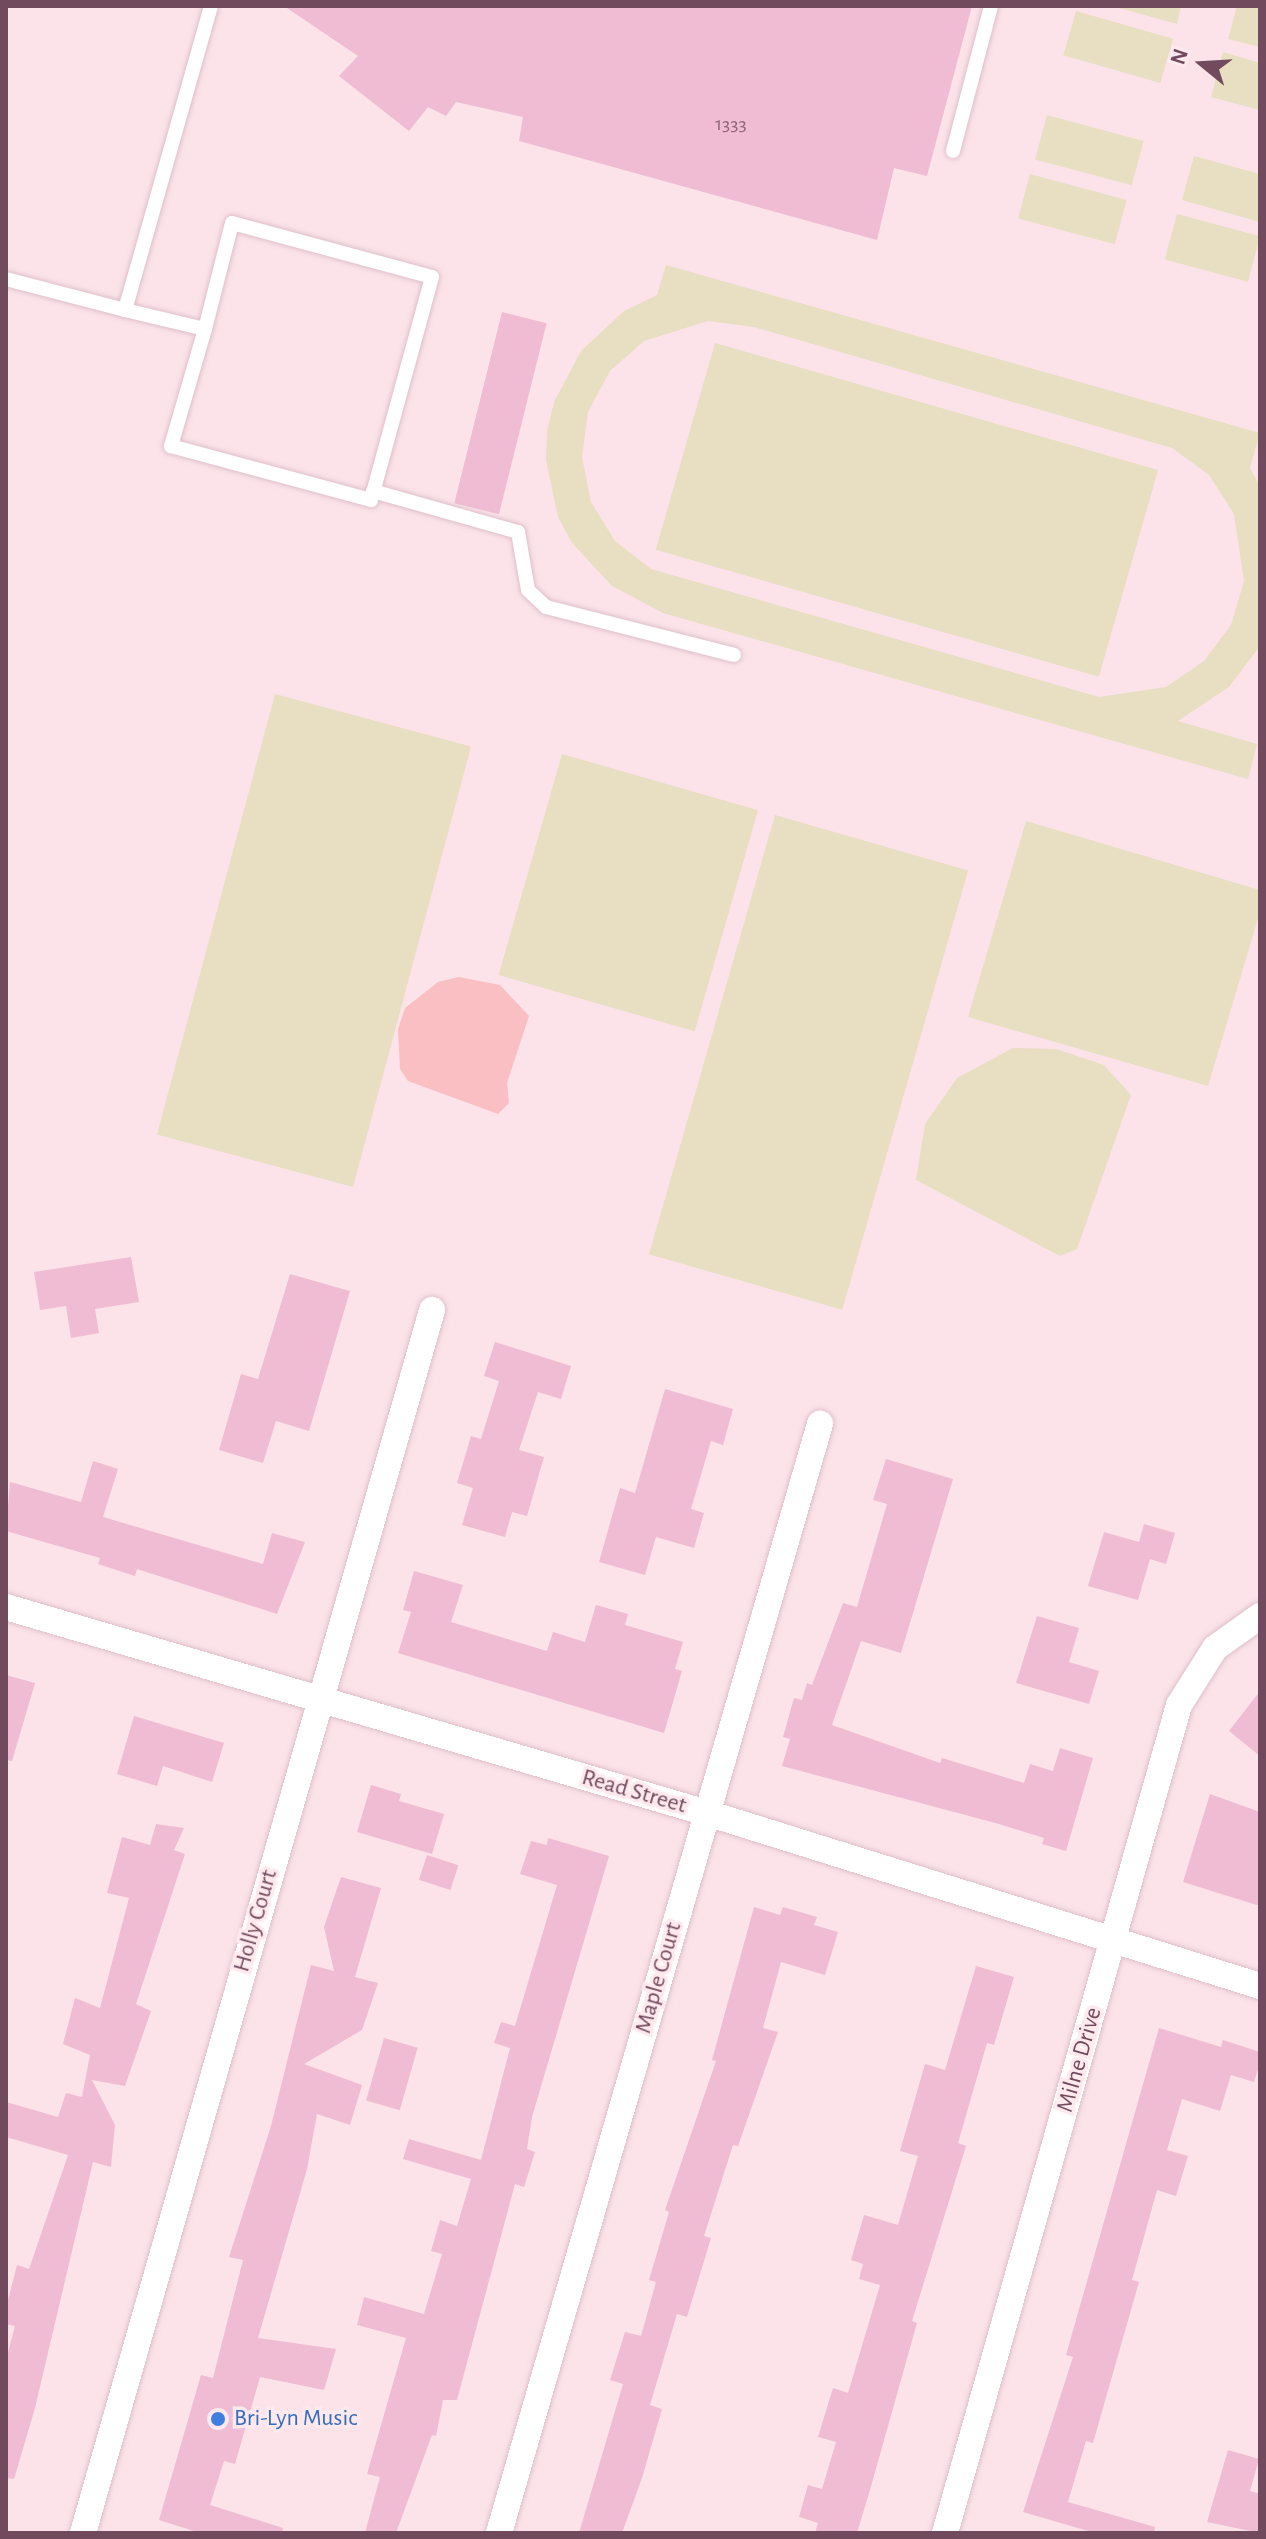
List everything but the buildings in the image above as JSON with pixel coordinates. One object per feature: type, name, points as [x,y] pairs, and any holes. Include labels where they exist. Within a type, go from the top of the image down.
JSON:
[{"type":"street","name":"Holly Court","points":[[83,2533],[432,1310]]},
{"type":"street","name":"Maple Court","points":[[499,2533],[820,1424]]},
{"type":"street","name":"Read Street","points":[[6,1607],[707,1813],[1260,1986]]},
{"type":"street","name":"Milne Drive","points":[[945,2533],[1179,1705],[1215,1648],[1260,1616]]},
{"type":"lane","points":[[125,310],[211,6]]},
{"type":"lane","points":[[953,151],[991,6]]},
{"type":"lane","points":[[232,223],[432,277],[371,500],[171,446],[205,329],[232,223]]},
{"type":"lane","points":[[6,279],[205,329]]},
{"type":"lane","points":[[373,491],[518,532],[528,590],[546,607],[734,655]]},
{"type":"shaded area","points":[[1112,6],[1181,6],[1177,24]]},
{"type":"shaded area","points":[[1237,6],[1260,6],[1260,47],[1228,39]]},
{"type":"shaded area","points":[[1076,11],[1173,39],[1160,83],[1063,55]]},
{"type":"shaded area","points":[[1223,52],[1260,63],[1260,110],[1211,97]]},
{"type":"shaded area","points":[[1047,115],[1144,141],[1132,185],[1035,159]]},
{"type":"shaded area","points":[[1194,156],[1260,174],[1260,222],[1182,200]]},
{"type":"shaded area","points":[[1030,174],[1127,200],[1115,244],[1018,218]]},
{"type":"shaded area","points":[[1177,214],[1260,236],[1248,282],[1165,259]]},
{"type":"shaded area","points":[[666,265],[1260,433],[1250,468],[1260,486],[1260,646],[1229,687],[1178,721],[1257,744],[1248,779],[663,613],[612,586],[572,543],[558,517],[546,460],[547,431],[554,402],[581,351],[624,311],[657,295]],"holes":[[[708,321],[754,327],[1172,448],[1209,475],[1234,514],[1244,581],[1231,625],[1204,661],[1166,687],[1099,697],[651,569],[615,541],[591,502],[582,457],[588,412],[610,371],[644,341]]]},
{"type":"shaded area","points":[[715,343],[1158,470],[1099,677],[656,550]]},
{"type":"shaded area","points":[[275,694],[471,747],[353,1187],[157,1134]]},
{"type":"shaded area","points":[[562,754],[758,810],[695,1031],[499,975]]},
{"type":"shaded area","points":[[775,815],[968,870],[842,1310],[649,1254]]},
{"type":"shaded area","points":[[1026,821],[1260,890],[1260,912],[1208,1086],[968,1017]]},
{"type":"shaded area","points":[[1013,1048],[1056,1049],[1104,1065],[1131,1095],[1077,1249],[1060,1256],[916,1180],[925,1124],[957,1078]]},
{"type":"sand","points":[[459,977],[500,985],[529,1016],[507,1083],[509,1103],[498,1114],[408,1081],[400,1069],[398,1029],[405,1008],[438,982]]},
{"type":"place","name":"Bri-Lyn Music","points":[[218,2419]]}]
